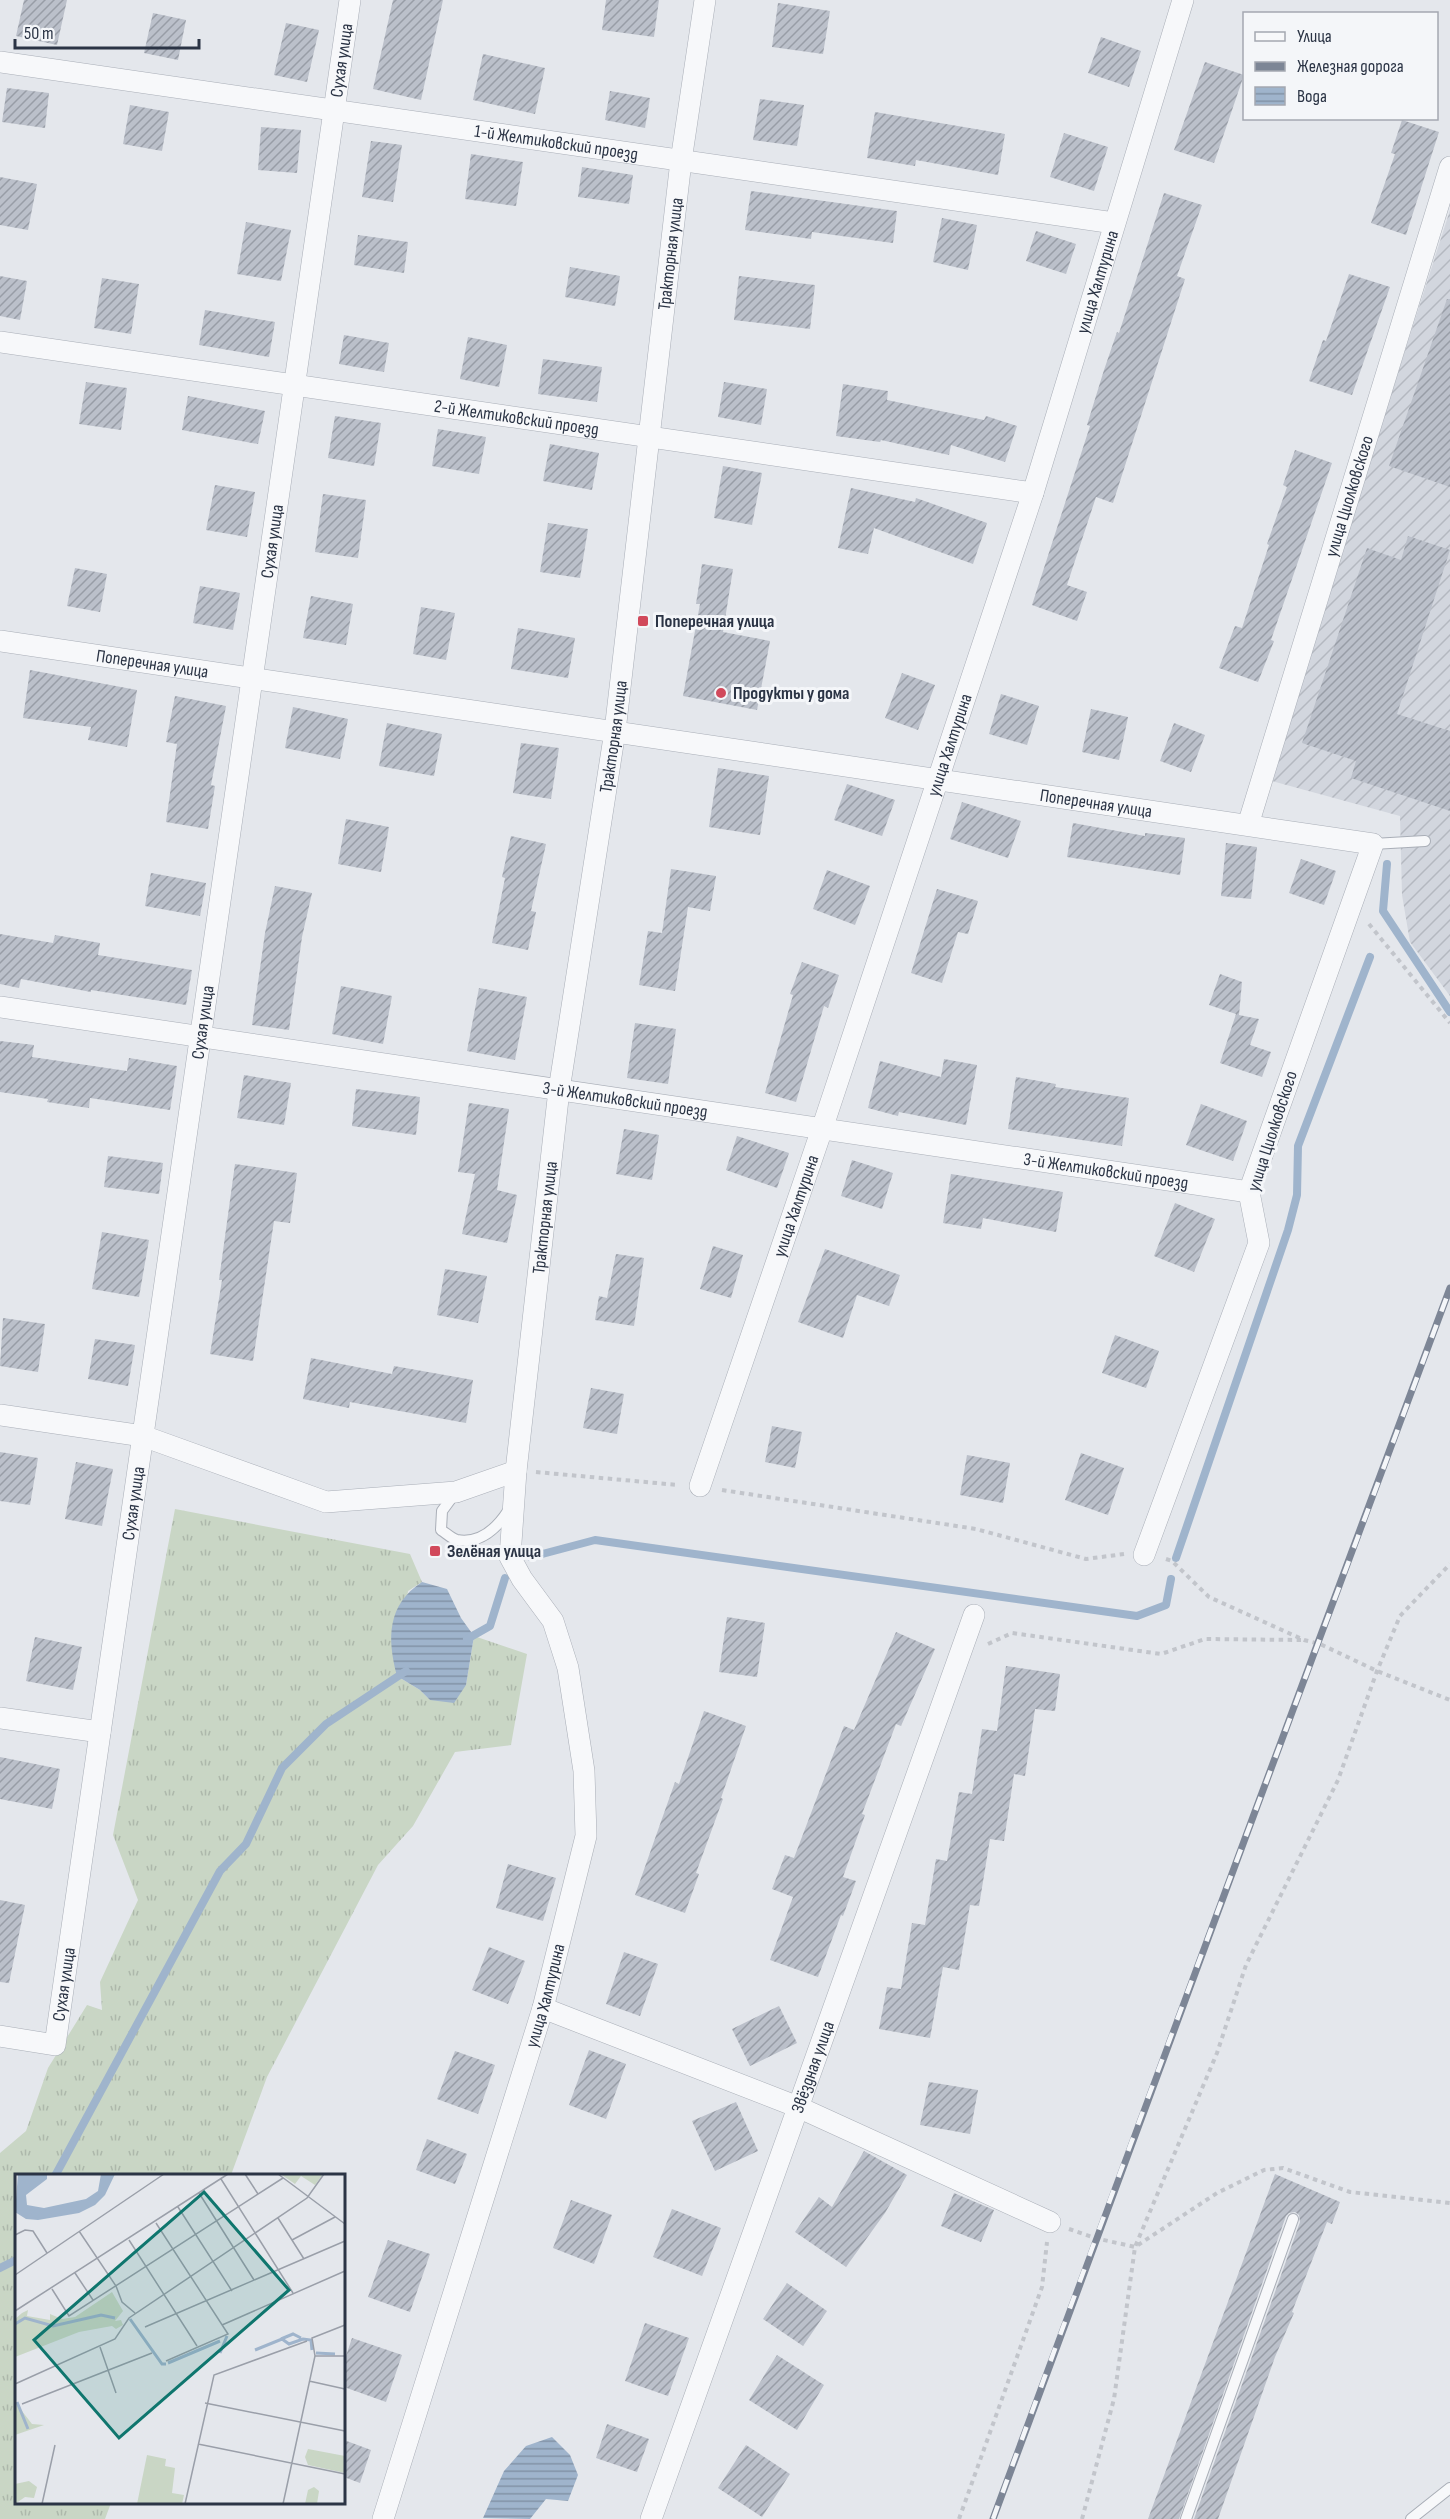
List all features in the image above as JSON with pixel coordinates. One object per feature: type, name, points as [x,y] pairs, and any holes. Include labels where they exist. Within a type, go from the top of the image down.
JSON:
[{"type":"street","name":"Сухая улица","points":[[0,2036],[55,2044],[350,0]]},
{"type":"street","name":"Тракторная улица","points":[[516,1471],[559,1090],[615,731],[681,161],[705,0]]},
{"type":"street","name":"улица Халтурина","points":[[700,1486],[822,1129],[1033,493],[1183,0]]},
{"type":"street","name":"1-й Желтиковский проезд","points":[[0,62],[1114,224]]},
{"type":"street","name":"улица Циолковского","points":[[1248,825],[1450,167]]},
{"type":"street","name":"2-й Желтиковский проезд","points":[[0,342],[1033,493]]},
{"type":"street","name":"Поперечная улица","points":[[0,641],[1373,844]]},
{"type":"street","name":"улица Циолковского","points":[[1144,1555],[1259,1243],[1249,1192],[1373,844]]},
{"type":"street","name":"3-й Желтиковский проезд","points":[[0,1007],[1249,1192]]},
{"type":"street","points":[[0,1415],[143,1436],[326,1502],[456,1492],[516,1471]]},
{"type":"street","name":"улица Халтурина","points":[[383,2519],[543,2008],[586,1836],[584,1771],[568,1668],[553,1620],[510,1557],[516,1471]]},
{"type":"street","name":"Звёздная улица","points":[[651,2519],[974,1615]]},
{"type":"street","points":[[0,1718],[100,1732]]},
{"type":"street","points":[[543,2008],[798,2108],[1050,2222]]},
{"type":"lane","points":[[1373,844],[1425,841]]},
{"type":"lane","points":[[456,1492],[442,1510],[441,1530],[455,1540],[478,1539],[500,1525],[514,1501]]},
{"type":"lane","points":[[1186,2519],[1293,2219]]},
{"type":"lane","points":[[1411,2519],[1450,2488]]},
{"type":"path","points":[[1366,921],[1450,1023]]},
{"type":"path","points":[[516,1471],[700,1486],[976,1529],[1086,1559],[1133,1552],[1172,1561],[1209,1597],[1304,1640],[1320,1644],[1377,1671],[1450,1700]]},
{"type":"path","points":[[1082,2519],[1114,2399],[1135,2247],[1217,2053],[1246,1965],[1338,1780],[1377,1671],[1400,1616],[1450,1564]]},
{"type":"path","points":[[958,1658],[1012,1633],[1161,1654],[1205,1639],[1304,1640]]},
{"type":"path","points":[[959,2519],[1042,2287],[1050,2222],[1095,2238],[1135,2247],[1217,2193],[1263,2170],[1283,2168],[1350,2192],[1450,2203]]},
{"type":"shaded area","points":[[1450,210],[1450,996],[1410,942],[1402,895],[1400,816],[1268,780]]},
{"type":"green space","points":[[175,1509],[410,1554],[422,1582],[408,1591],[397,1676],[420,1690],[430,1700],[466,1685],[474,1636],[527,1654],[511,1745],[455,1752],[413,1826],[378,1865],[267,2077],[231,2174],[15,2174],[15,2504],[111,2504],[105,2519],[0,2519],[0,2153],[26,2131],[48,2068],[87,2005],[102,2010],[100,1982],[138,1900],[113,1835]]},
{"type":"water","points":[[422,1582],[447,1589],[461,1618],[474,1636],[466,1685],[454,1703],[430,1700],[420,1690],[397,1676],[391,1636],[393,1623],[402,1601]]},
{"type":"water","points":[[552,2437],[570,2455],[578,2475],[568,2501],[546,2499],[530,2519],[483,2518],[504,2471],[526,2446]]},
{"type":"building","points":[[24,0],[67,0],[57,45],[16,36]]},
{"type":"building","points":[[393,0],[443,0],[421,100],[373,89]]},
{"type":"building","points":[[606,0],[659,0],[654,37],[602,30]]},
{"type":"building","points":[[778,3],[830,11],[823,54],[772,47]]},
{"type":"building","points":[[153,13],[186,20],[178,60],[144,53]]},
{"type":"building","points":[[286,23],[319,30],[307,82],[274,75]]},
{"type":"building","points":[[1101,37],[1141,51],[1129,87],[1088,73]]},
{"type":"building","points":[[483,54],[545,68],[535,114],[473,100]]},
{"type":"building","points":[[1205,62],[1243,75],[1214,163],[1174,150]]},
{"type":"building","points":[[7,88],[49,93],[45,128],[2,122]]},
{"type":"building","points":[[610,91],[650,98],[645,128],[605,120]]},
{"type":"building","points":[[760,99],[804,105],[797,146],[753,140]]},
{"type":"building","points":[[130,105],[169,112],[162,151],[123,144]]},
{"type":"building","points":[[875,112],[1005,134],[998,175],[916,160],[915,166],[867,158]]},
{"type":"building","points":[[1402,120],[1439,132],[1406,235],[1371,223],[1395,154],[1391,153]]},
{"type":"building","points":[[261,127],[301,130],[297,173],[258,170]]},
{"type":"building","points":[[1064,133],[1108,147],[1094,191],[1050,177]]},
{"type":"building","points":[[371,141],[402,145],[393,202],[362,197]]},
{"type":"building","points":[[471,154],[523,162],[516,206],[465,199]]},
{"type":"building","points":[[582,167],[633,175],[629,204],[578,197]]},
{"type":"building","points":[[0,177],[37,184],[28,230],[0,225]]},
{"type":"building","points":[[751,191],[897,211],[893,243],[812,232],[811,239],[745,230]]},
{"type":"building","points":[[1164,193],[1202,205],[1177,276],[1185,279],[1113,503],[1096,497],[1067,585],[1087,592],[1077,621],[1032,605],[1090,426],[1087,425],[1104,370],[1117,332],[1119,333]]},
{"type":"building","points":[[942,218],[977,225],[968,270],[933,262]]},
{"type":"building","points":[[246,222],[291,230],[281,281],[237,274]]},
{"type":"building","points":[[1036,231],[1076,244],[1066,274],[1026,261]]},
{"type":"building","points":[[358,235],[408,242],[404,273],[354,265]]},
{"type":"building","points":[[570,267],[620,276],[615,306],[565,297]]},
{"type":"building","points":[[1349,274],[1390,287],[1352,395],[1309,381],[1323,340],[1326,341]]},
{"type":"building","points":[[0,276],[27,281],[20,320],[0,316]]},
{"type":"building","points":[[739,276],[815,285],[810,329],[734,320]]},
{"type":"building","points":[[102,278],[139,284],[131,334],[94,328]]},
{"type":"building","points":[[1447,299],[1450,299],[1450,487],[1389,466]]},
{"type":"building","points":[[205,310],[275,322],[269,357],[199,345]]},
{"type":"building","points":[[344,335],[389,343],[384,372],[339,364]]},
{"type":"building","points":[[468,337],[507,345],[499,387],[460,379]]},
{"type":"building","points":[[543,359],[602,367],[597,402],[538,394]]},
{"type":"building","points":[[86,382],[127,388],[121,430],[79,424]]},
{"type":"building","points":[[724,382],[767,389],[761,425],[718,417]]},
{"type":"building","points":[[843,384],[888,391],[887,400],[984,420],[986,416],[1017,426],[1005,462],[951,445],[949,455],[881,440],[880,442],[836,436]]},
{"type":"building","points":[[188,396],[265,411],[258,444],[182,430]]},
{"type":"building","points":[[335,416],[381,423],[374,466],[328,458]]},
{"type":"building","points":[[438,429],[486,437],[479,474],[432,466]]},
{"type":"building","points":[[550,444],[599,453],[592,490],[543,481]]},
{"type":"building","points":[[1295,450],[1332,463],[1271,640],[1274,641],[1258,682],[1219,668],[1235,626],[1242,628],[1287,487],[1283,485]]},
{"type":"building","points":[[723,466],[762,473],[752,525],[714,518]]},
{"type":"building","points":[[215,485],[255,492],[247,537],[206,530]]},
{"type":"building","points":[[851,488],[915,502],[916,498],[987,523],[973,564],[874,528],[868,554],[838,548]]},
{"type":"building","points":[[323,494],[366,500],[358,558],[315,552]]},
{"type":"building","points":[[548,523],[588,529],[580,578],[540,572]]},
{"type":"building","points":[[1408,536],[1450,550],[1397,714],[1450,731],[1450,811],[1351,778],[1356,761],[1302,743],[1367,548],[1401,560]]},
{"type":"building","points":[[702,564],[733,569],[723,632],[770,641],[757,710],[683,696],[700,604],[696,604]]},
{"type":"building","points":[[75,568],[107,574],[100,612],[67,606]]},
{"type":"building","points":[[200,586],[240,593],[233,630],[193,623]]},
{"type":"building","points":[[311,596],[353,604],[346,645],[303,638]]},
{"type":"building","points":[[421,607],[455,613],[446,660],[413,654]]},
{"type":"building","points":[[518,628],[575,638],[568,678],[511,669]]},
{"type":"building","points":[[30,670],[137,690],[127,747],[88,740],[91,727],[23,718]]},
{"type":"building","points":[[902,673],[935,685],[918,730],[885,718]]},
{"type":"building","points":[[1001,694],[1039,706],[1027,745],[989,734]]},
{"type":"building","points":[[175,696],[226,706],[211,785],[215,786],[208,829],[166,822],[177,744],[166,742]]},
{"type":"building","points":[[293,707],[348,719],[340,759],[285,748]]},
{"type":"building","points":[[1091,709],[1128,717],[1119,760],[1082,752]]},
{"type":"building","points":[[387,723],[442,734],[434,776],[379,766]]},
{"type":"building","points":[[1174,723],[1205,735],[1191,772],[1160,761]]},
{"type":"building","points":[[521,743],[559,748],[551,799],[513,793]]},
{"type":"building","points":[[718,768],[769,776],[760,835],[709,827]]},
{"type":"building","points":[[847,784],[895,800],[882,836],[834,820]]},
{"type":"building","points":[[962,802],[1021,821],[1008,858],[950,839]]},
{"type":"building","points":[[346,819],[389,827],[381,872],[338,864]]},
{"type":"building","points":[[1073,823],[1145,836],[1145,833],[1185,838],[1180,875],[1067,857]]},
{"type":"building","points":[[511,836],[546,844],[531,911],[536,912],[528,950],[492,943]]},
{"type":"building","points":[[1226,843],[1257,847],[1251,899],[1221,896]]},
{"type":"building","points":[[1301,859],[1336,871],[1324,905],[1289,893]]},
{"type":"building","points":[[671,869],[716,876],[710,911],[688,907],[675,991],[639,985],[648,931],[662,933]]},
{"type":"building","points":[[827,870],[870,886],[855,925],[813,909]]},
{"type":"building","points":[[151,873],[206,883],[200,916],[145,906]]},
{"type":"building","points":[[275,886],[312,893],[302,937],[289,1030],[252,1025],[265,933]]},
{"type":"building","points":[[937,889],[978,901],[968,934],[958,932],[942,983],[911,973]]},
{"type":"building","points":[[0,934],[53,943],[55,935],[100,943],[98,955],[192,970],[186,1005],[91,990],[91,992],[21,979],[19,988],[0,984]]},
{"type":"building","points":[[802,962],[839,975],[828,1008],[824,1006],[796,1102],[765,1093],[793,995],[790,994]]},
{"type":"building","points":[[1220,974],[1242,982],[1239,1015],[1259,1019],[1250,1045],[1271,1052],[1262,1077],[1220,1063],[1236,1014],[1209,1005]]},
{"type":"building","points":[[341,986],[392,996],[383,1044],[332,1034]]},
{"type":"building","points":[[479,988],[527,997],[515,1060],[467,1051]]},
{"type":"building","points":[[635,1023],[676,1029],[668,1084],[627,1078]]},
{"type":"building","points":[[0,1041],[34,1045],[32,1057],[127,1071],[129,1058],[177,1066],[170,1110],[90,1098],[89,1108],[0,1092]]},
{"type":"building","points":[[944,1059],[977,1065],[966,1125],[899,1112],[898,1116],[868,1108],[880,1061],[941,1077]]},
{"type":"building","points":[[244,1075],[291,1083],[284,1125],[237,1118]]},
{"type":"building","points":[[1016,1077],[1056,1084],[1055,1087],[1129,1098],[1122,1146],[1008,1129]]},
{"type":"building","points":[[356,1089],[420,1097],[416,1135],[352,1126]]},
{"type":"building","points":[[469,1103],[509,1109],[497,1190],[517,1195],[507,1243],[462,1234],[475,1174],[458,1172]]},
{"type":"building","points":[[1201,1104],[1247,1121],[1233,1161],[1186,1145]]},
{"type":"building","points":[[624,1129],[659,1135],[652,1180],[616,1174]]},
{"type":"building","points":[[737,1136],[789,1153],[777,1188],[726,1170]]},
{"type":"building","points":[[108,1156],[163,1163],[159,1194],[104,1187]]},
{"type":"building","points":[[852,1160],[893,1173],[882,1209],[841,1196]]},
{"type":"building","points":[[235,1164],[297,1173],[290,1223],[274,1221],[253,1361],[210,1354],[222,1280],[219,1280]]},
{"type":"building","points":[[951,1174],[1063,1192],[1056,1232],[983,1218],[981,1229],[943,1223]]},
{"type":"building","points":[[1175,1203],[1215,1219],[1194,1272],[1154,1256]]},
{"type":"building","points":[[102,1232],[149,1240],[139,1297],[92,1289]]},
{"type":"building","points":[[713,1246],[743,1255],[731,1298],[700,1289]]},
{"type":"building","points":[[825,1249],[900,1275],[889,1306],[857,1295],[843,1338],[798,1322]]},
{"type":"building","points":[[616,1254],[644,1258],[634,1326],[595,1320],[599,1296],[607,1298]]},
{"type":"building","points":[[445,1269],[487,1276],[478,1323],[437,1315]]},
{"type":"building","points":[[3,1318],[45,1324],[38,1372],[0,1366]]},
{"type":"building","points":[[1115,1335],[1159,1351],[1146,1388],[1102,1373]]},
{"type":"building","points":[[95,1339],[135,1345],[128,1386],[88,1379]]},
{"type":"building","points":[[311,1358],[392,1374],[394,1366],[473,1380],[466,1423],[350,1402],[349,1408],[303,1399]]},
{"type":"building","points":[[591,1388],[624,1394],[617,1434],[583,1428]]},
{"type":"building","points":[[772,1426],[802,1432],[795,1468],[765,1462]]},
{"type":"building","points":[[0,1452],[38,1458],[30,1505],[0,1501]]},
{"type":"building","points":[[1081,1453],[1124,1468],[1108,1515],[1065,1500]]},
{"type":"building","points":[[967,1455],[1010,1463],[1003,1503],[960,1495]]},
{"type":"building","points":[[76,1462],[113,1469],[102,1526],[65,1519]]},
{"type":"building","points":[[727,1617],[765,1623],[757,1677],[719,1672]]},
{"type":"building","points":[[896,1632],[935,1649],[901,1726],[896,1724],[862,1814],[865,1815],[843,1877],[856,1881],[818,1977],[770,1960],[793,1897],[772,1889],[785,1855],[794,1858],[844,1726],[854,1730]]},
{"type":"building","points":[[35,1637],[82,1647],[73,1690],[26,1681]]},
{"type":"building","points":[[1006,1666],[1060,1674],[1055,1711],[1035,1709],[1025,1776],[1014,1774],[1004,1841],[990,1839],[979,1906],[970,1905],[959,1970],[943,1967],[930,2038],[879,2029],[887,1987],[901,1989],[912,1923],[925,1925],[936,1859],[947,1861],[959,1792],[972,1794],[982,1729],[997,1731]]},
{"type":"building","points":[[704,1711],[746,1726],[696,1873],[699,1874],[685,1913],[635,1895],[675,1782],[679,1784]]},
{"type":"building","points":[[0,1757],[60,1769],[52,1809],[0,1799]]},
{"type":"building","points":[[508,1864],[556,1878],[543,1921],[496,1908]]},
{"type":"building","points":[[0,1900],[25,1905],[9,1983],[0,1982]]},
{"type":"building","points":[[489,1947],[525,1961],[508,2004],[472,1990]]},
{"type":"building","points":[[624,1952],[658,1964],[640,2016],[606,2004]]},
{"type":"building","points":[[779,2006],[797,2043],[750,2066],[732,2029]]},
{"type":"building","points":[[589,2050],[626,2064],[606,2119],[569,2105]]},
{"type":"building","points":[[455,2051],[495,2065],[478,2114],[437,2099]]},
{"type":"building","points":[[929,2082],[978,2090],[970,2134],[920,2125]]},
{"type":"building","points":[[736,2102],[758,2151],[715,2171],[692,2121]]},
{"type":"building","points":[[427,2139],[467,2154],[455,2184],[416,2170]]},
{"type":"building","points":[[864,2151],[907,2175],[885,2213],[846,2267],[795,2232],[819,2197],[832,2207]]},
{"type":"building","points":[[1275,2174],[1340,2202],[1332,2224],[1327,2222],[1292,2312],[1294,2313],[1275,2357],[1218,2519],[1194,2519],[1300,2222],[1299,2215],[1295,2212],[1286,2216],[1179,2519],[1148,2519]]},
{"type":"building","points":[[954,2193],[994,2210],[981,2242],[941,2226]]},
{"type":"building","points":[[571,2200],[612,2215],[594,2264],[553,2248]]},
{"type":"building","points":[[672,2209],[721,2228],[702,2276],[653,2257]]},
{"type":"building","points":[[388,2240],[430,2254],[410,2312],[368,2297]]},
{"type":"building","points":[[787,2283],[827,2311],[803,2346],[763,2319]]},
{"type":"building","points":[[645,2323],[689,2338],[668,2396],[625,2381]]},
{"type":"building","points":[[352,2338],[402,2355],[386,2402],[345,2387],[345,2359]]},
{"type":"building","points":[[777,2355],[824,2385],[797,2430],[749,2400]]},
{"type":"building","points":[[607,2424],[649,2439],[637,2472],[596,2458]]},
{"type":"building","points":[[345,2440],[371,2450],[360,2483],[345,2477]]},
{"type":"building","points":[[746,2445],[790,2474],[762,2517],[718,2488]]},
{"type":"waterway","points":[[1387,864],[1383,911],[1450,1012]]},
{"type":"waterway","points":[[1176,1558],[1288,1230],[1297,1195],[1298,1146],[1370,957]]},
{"type":"waterway","points":[[531,1557],[595,1540],[1137,1616],[1166,1605],[1171,1579]]},
{"type":"waterway","points":[[467,1639],[490,1626],[505,1578]]},
{"type":"waterway","points":[[56,2174],[220,1871],[246,1844],[282,1768],[326,1724],[406,1671]]},
{"type":"waterway","points":[[0,2268],[15,2260]]},
{"type":"railway","points":[[993,2519],[1450,1288]]},
{"type":"place","name":"Поперечная улица","points":[[643,621]]},
{"type":"place","name":"Продукты у дома","points":[[721,693]]},
{"type":"place","name":"Зелёная улица","points":[[435,1551]]}]
